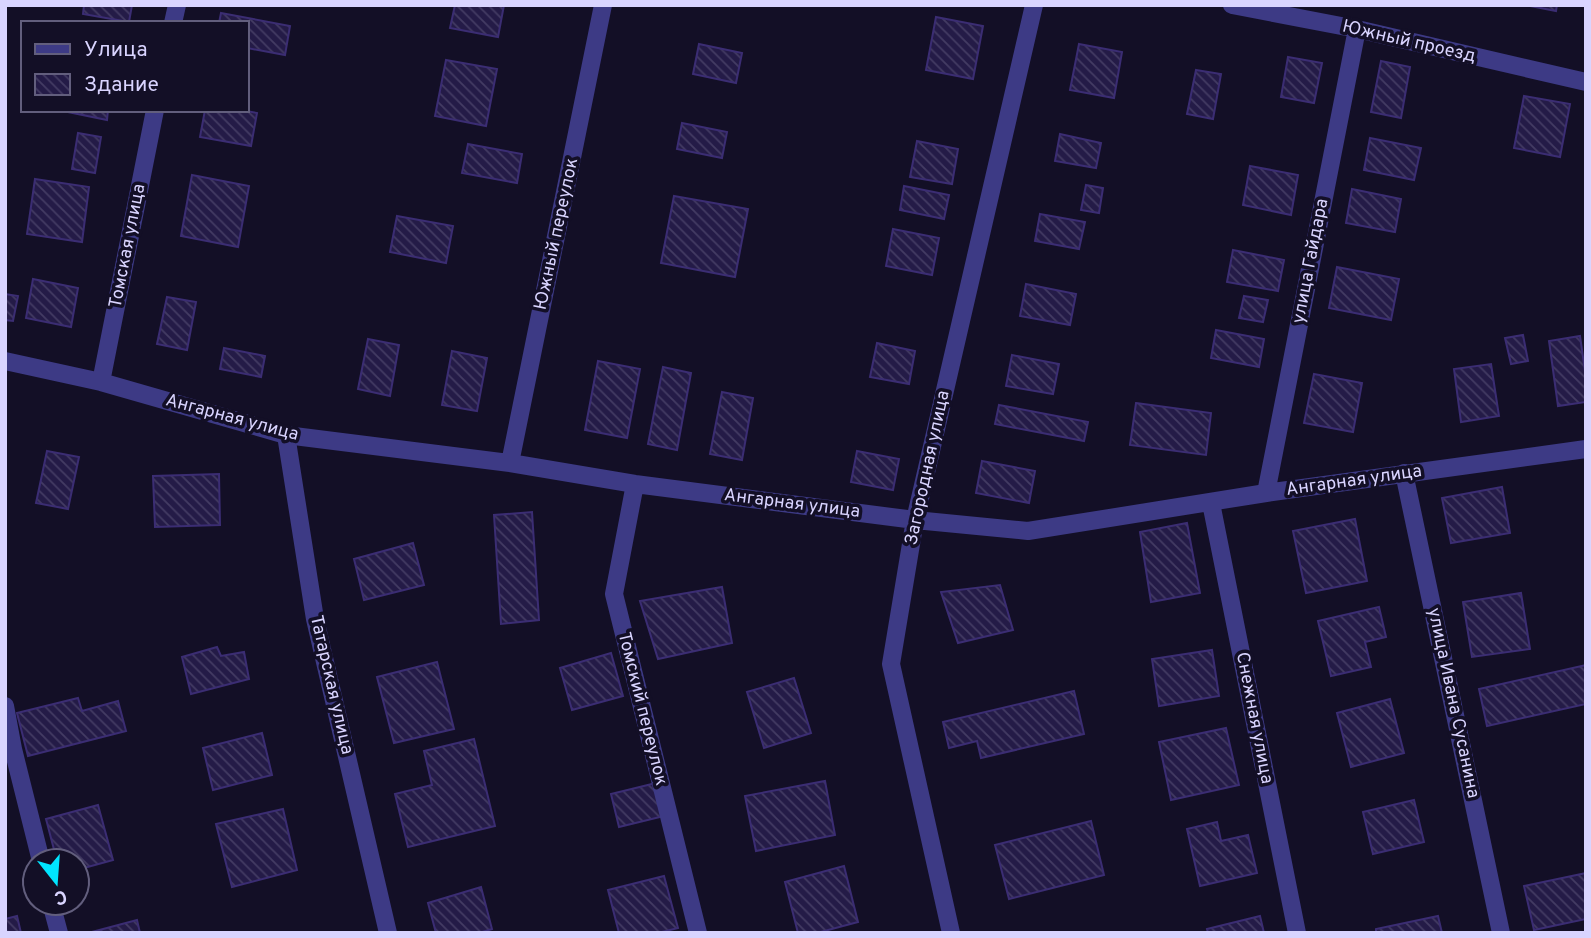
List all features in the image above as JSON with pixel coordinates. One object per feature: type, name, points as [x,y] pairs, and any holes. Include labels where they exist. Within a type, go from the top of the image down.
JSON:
[{"type":"street","name":"Южный переулок","points":[[510,463],[603,5]]},
{"type":"street","name":"Загородная улица","points":[[951,933],[891,664],[915,520],[1034,5]]},
{"type":"street","name":"Южный проезд","points":[[1232,5],[1357,29],[1586,82]]},
{"type":"street","name":"улица Гайдара","points":[[1266,493],[1357,29]]},
{"type":"street","name":"Томская улица","points":[[101,382],[155,112]]},
{"type":"street","name":"Ангарная улица","points":[[5,361],[101,382],[286,435],[510,463],[635,484],[915,520],[1028,531],[1266,493],[1586,449]]},
{"type":"street","name":"Татарская улица","points":[[286,435],[315,619],[388,933]]},
{"type":"street","name":"улица Ивана Сусанина","points":[[1404,473],[1501,933]]},
{"type":"street","name":"Томский переулок","points":[[635,484],[614,594],[698,933]]},
{"type":"street","name":"Снежная улица","points":[[1211,503],[1297,933]]},
{"type":"street","points":[[5,706],[38,847]]},
{"type":"building","points":[[84,5],[132,5],[129,21],[83,14]]},
{"type":"building","points":[[455,5],[504,5],[498,37],[450,28]]},
{"type":"building","points":[[1525,5],[1557,5],[1556,11]]},
{"type":"building","points":[[221,13],[290,26],[285,55],[248,48],[248,21],[219,21]]},
{"type":"building","points":[[936,17],[983,26],[973,79],[926,70]]},
{"type":"building","points":[[699,44],[742,53],[736,83],[693,74]]},
{"type":"building","points":[[1079,44],[1122,52],[1114,98],[1070,90]]},
{"type":"building","points":[[1288,57],[1322,63],[1314,103],[1281,97]]},
{"type":"building","points":[[446,60],[497,69],[486,126],[435,116]]},
{"type":"building","points":[[1381,61],[1410,67],[1401,118],[1371,112]]},
{"type":"building","points":[[1196,70],[1221,74],[1213,119],[1187,114]]},
{"type":"building","points":[[1524,96],[1570,104],[1560,157],[1514,148]]},
{"type":"building","points":[[68,112],[108,112],[107,120]]},
{"type":"building","points":[[205,112],[257,113],[251,146],[200,137]]},
{"type":"building","points":[[682,123],[727,132],[722,158],[677,149]]},
{"type":"building","points":[[78,133],[101,137],[95,173],[72,169]]},
{"type":"building","points":[[1060,134],[1101,143],[1096,168],[1055,161]]},
{"type":"building","points":[[1370,138],[1421,148],[1414,180],[1364,170]]},
{"type":"building","points":[[917,141],[958,149],[952,184],[910,177]]},
{"type":"building","points":[[468,144],[522,154],[517,183],[462,173]]},
{"type":"building","points":[[1250,166],[1298,175],[1291,215],[1243,205]]},
{"type":"building","points":[[192,175],[249,186],[238,247],[181,236]]},
{"type":"building","points":[[35,179],[89,187],[82,242],[27,234]]},
{"type":"building","points":[[1086,185],[1103,188],[1099,213],[1081,210]]},
{"type":"building","points":[[904,186],[949,195],[944,219],[900,210]]},
{"type":"building","points":[[1352,189],[1401,199],[1395,232],[1346,223]]},
{"type":"building","points":[[674,196],[748,209],[735,277],[661,263]]},
{"type":"building","points":[[1040,214],[1085,222],[1079,249],[1035,241]]},
{"type":"building","points":[[397,216],[453,226],[446,263],[390,252]]},
{"type":"building","points":[[893,229],[939,238],[932,275],[886,266]]},
{"type":"building","points":[[1233,250],[1284,260],[1278,291],[1227,282]]},
{"type":"building","points":[[1337,267],[1399,279],[1391,320],[1329,308]]},
{"type":"building","points":[[33,279],[78,288],[71,327],[26,318]]},
{"type":"building","points":[[1026,284],[1076,294],[1070,325],[1020,316]]},
{"type":"building","points":[[5,294],[18,296],[13,321],[5,320]]},
{"type":"building","points":[[1244,296],[1268,300],[1263,322],[1239,318]]},
{"type":"building","points":[[167,297],[196,302],[187,350],[157,344]]},
{"type":"building","points":[[1216,330],[1264,339],[1259,367],[1211,358]]},
{"type":"building","points":[[1523,335],[1528,361],[1511,364],[1505,338]]},
{"type":"building","points":[[1580,336],[1586,378],[1586,402],[1558,406],[1549,341]]},
{"type":"building","points":[[368,339],[399,345],[390,396],[358,389]]},
{"type":"building","points":[[877,343],[915,351],[909,384],[870,377]]},
{"type":"building","points":[[224,348],[265,356],[261,377],[220,369]]},
{"type":"building","points":[[452,351],[487,358],[477,411],[442,405]]},
{"type":"building","points":[[1012,355],[1059,364],[1053,394],[1006,386]]},
{"type":"building","points":[[598,361],[640,369],[627,438],[585,430]]},
{"type":"building","points":[[1491,364],[1499,416],[1461,422],[1454,369]]},
{"type":"building","points":[[663,367],[691,373],[677,450],[648,444]]},
{"type":"building","points":[[1314,374],[1362,383],[1353,432],[1304,423]]},
{"type":"building","points":[[722,392],[753,398],[742,460],[710,454]]},
{"type":"building","points":[[1136,403],[1211,413],[1206,455],[1130,445]]},
{"type":"building","points":[[999,405],[1088,422],[1084,441],[995,424]]},
{"type":"building","points":[[47,451],[79,457],[68,509],[36,503]]},
{"type":"building","points":[[857,451],[899,459],[893,490],[851,482]]},
{"type":"building","points":[[982,461],[1035,471],[1029,503],[976,493]]},
{"type":"building","points":[[219,474],[220,525],[155,527],[153,476]]},
{"type":"building","points":[[1502,487],[1510,533],[1451,543],[1442,498]]},
{"type":"building","points":[[532,512],[539,620],[501,624],[494,515]]},
{"type":"building","points":[[1355,519],[1367,581],[1306,593],[1293,531]]},
{"type":"building","points":[[1187,523],[1200,593],[1151,602],[1140,532]]},
{"type":"building","points":[[413,543],[424,585],[364,600],[354,559]]},
{"type":"building","points":[[1000,585],[1013,630],[958,643],[941,592]]},
{"type":"building","points":[[722,587],[732,643],[658,659],[640,601]]},
{"type":"building","points":[[1521,593],[1530,649],[1472,657],[1463,602]]},
{"type":"building","points":[[1379,607],[1386,637],[1365,642],[1371,667],[1331,676],[1318,621]]},
{"type":"building","points":[[217,647],[221,656],[244,652],[249,679],[191,694],[182,657]]},
{"type":"building","points":[[1212,650],[1219,696],[1159,706],[1152,659]]},
{"type":"building","points":[[611,653],[623,696],[572,710],[560,668]]},
{"type":"building","points":[[437,662],[454,729],[394,743],[377,677]]},
{"type":"building","points":[[1586,665],[1586,704],[1487,726],[1479,689]]},
{"type":"building","points":[[794,678],[811,733],[764,748],[747,692]]},
{"type":"building","points":[[1074,691],[1084,734],[981,758],[977,741],[949,748],[943,722]]},
{"type":"building","points":[[78,698],[82,711],[118,701],[126,731],[28,756],[17,713]]},
{"type":"building","points":[[1390,699],[1404,753],[1351,767],[1337,713]]},
{"type":"building","points":[[1226,728],[1239,785],[1171,800],[1159,742]]},
{"type":"building","points":[[262,733],[272,775],[213,790],[203,748]]},
{"type":"building","points":[[474,739],[495,826],[408,847],[395,794],[432,785],[424,751]]},
{"type":"building","points":[[825,781],[835,835],[756,851],[745,796]]},
{"type":"building","points":[[656,783],[664,816],[619,827],[611,794]]},
{"type":"building","points":[[1414,800],[1424,842],[1373,854],[1363,812]]},
{"type":"building","points":[[98,805],[113,860],[91,866],[91,847],[53,847],[46,819]]},
{"type":"building","points":[[283,809],[297,870],[232,887],[216,824]]},
{"type":"building","points":[[1091,821],[1104,875],[1009,899],[995,845]]},
{"type":"building","points":[[1217,822],[1221,841],[1248,835],[1257,873],[1200,886],[1187,829]]},
{"type":"building","points":[[844,866],[858,922],[817,933],[798,933],[785,882]]},
{"type":"building","points":[[1586,873],[1586,919],[1534,930],[1524,886]]},
{"type":"building","points":[[664,876],[678,928],[658,933],[619,933],[608,890]]},
{"type":"building","points":[[481,887],[492,929],[479,933],[436,933],[428,903]]},
{"type":"building","points":[[17,916],[21,933],[5,933],[5,919]]},
{"type":"building","points":[[1260,916],[1264,933],[1208,933],[1207,929]]},
{"type":"building","points":[[1438,916],[1442,933],[1376,933],[1376,929]]},
{"type":"building","points":[[137,920],[140,933],[88,933]]}]
